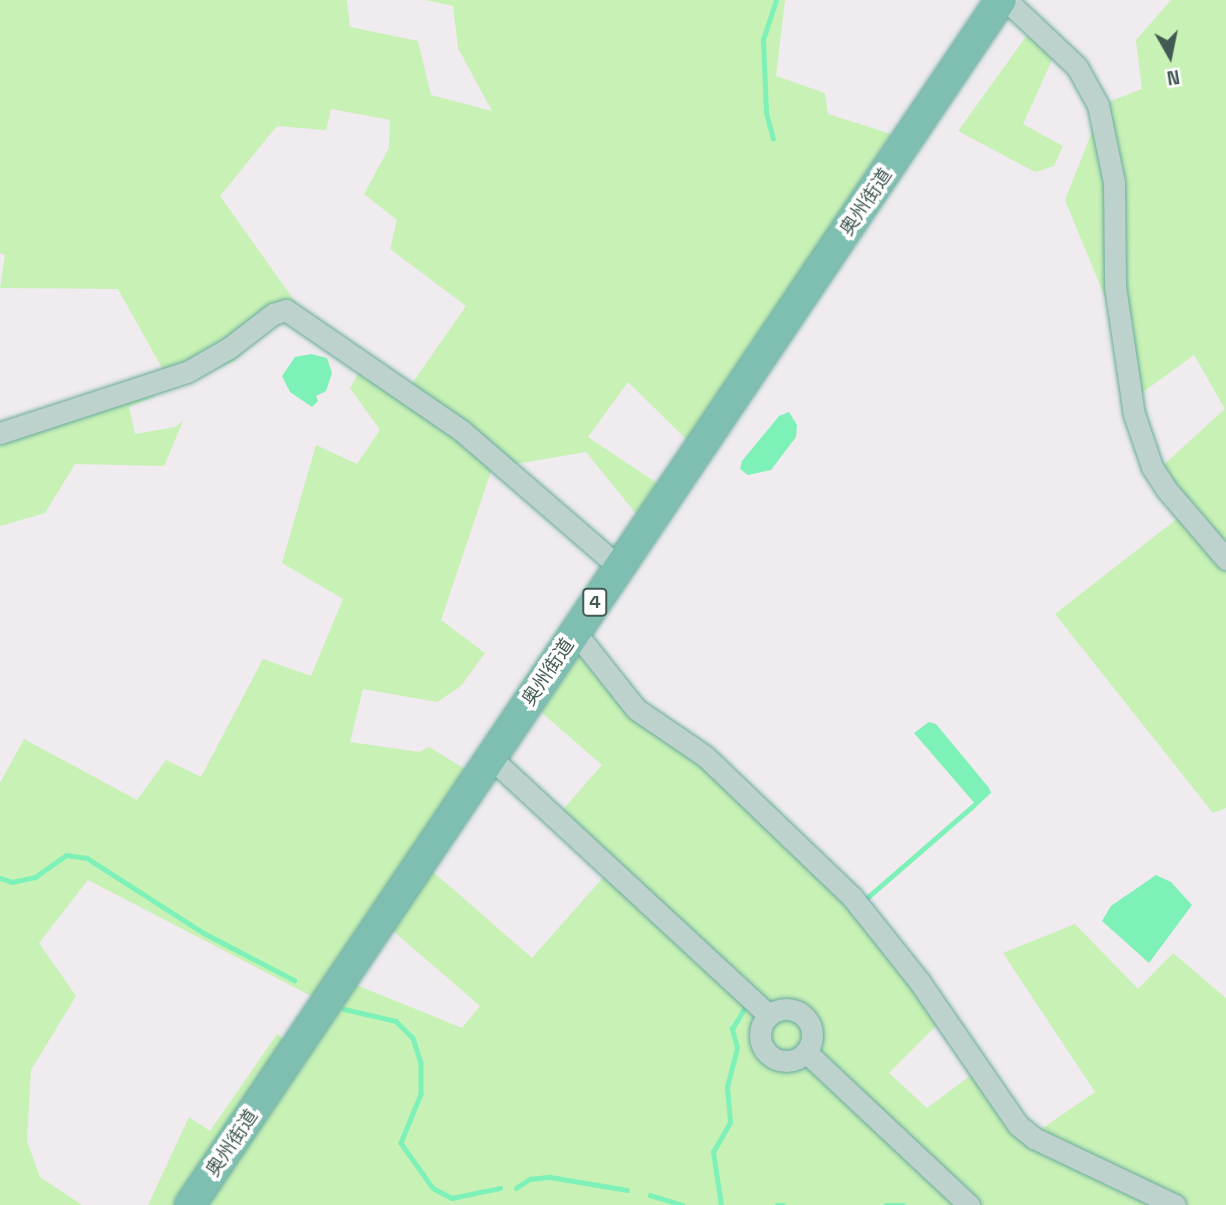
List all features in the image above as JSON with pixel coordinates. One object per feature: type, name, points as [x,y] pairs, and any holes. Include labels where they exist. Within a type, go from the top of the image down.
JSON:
[{"type":"highway","name":"奥州街道","points":[[190,1205],[1003,0]]},
{"type":"street","points":[[1003,0],[1077,66],[1098,105],[1114,182],[1115,286],[1133,414],[1152,467],[1167,490],[1226,559]]},
{"type":"street","points":[[0,433],[187,372],[229,348],[273,314],[286,310],[462,431],[619,567]]},
{"type":"street","points":[[575,632],[636,709],[705,757],[852,897],[919,981],[1018,1125],[1034,1138],[1175,1205]]},
{"type":"street","points":[[490,757],[769,1015]]},
{"type":"street","points":[[785,1009],[801,1014],[811,1029],[806,1052],[790,1061],[767,1053],[760,1030],[769,1015],[785,1009]]},
{"type":"street","points":[[806,1052],[969,1205]]},
{"type":"shaded area","points":[[0,0],[347,0],[350,27],[418,41],[431,95],[492,111],[458,48],[453,6],[425,0],[785,0],[776,76],[825,93],[828,114],[891,134],[690,443],[628,382],[588,437],[660,485],[637,515],[586,452],[492,468],[441,620],[485,653],[461,686],[437,702],[363,689],[350,742],[419,752],[429,747],[470,772],[315,998],[88,880],[39,943],[76,996],[31,1070],[27,1141],[40,1177],[82,1205],[0,1205],[0,783],[24,739],[137,800],[166,760],[201,777],[263,659],[311,676],[343,599],[282,563],[316,445],[357,464],[380,430],[350,388],[368,355],[411,385],[466,306],[390,249],[397,220],[364,194],[389,148],[390,120],[331,109],[326,130],[277,126],[220,196],[296,303],[233,362],[172,386],[118,289],[0,288],[5,255],[0,253]]},
{"type":"shaded area","points":[[1171,0],[1226,0],[1226,808],[1213,813],[1055,614],[1192,507],[1161,467],[1225,409],[1194,355],[1125,405],[1114,319],[1065,200],[1103,104],[1142,89],[1136,40]]},
{"type":"shaded area","points":[[1030,31],[1053,58],[1023,124],[1063,146],[1054,166],[1035,172],[958,131]]},
{"type":"shaded area","points":[[311,354],[327,358],[332,373],[326,391],[316,396],[318,401],[312,407],[290,392],[282,376],[295,357]]},
{"type":"shaded area","points":[[149,389],[154,397],[129,407],[135,434],[175,427],[183,421],[164,466],[75,464],[45,513],[0,526],[0,436]]},
{"type":"shaded area","points":[[789,412],[797,425],[796,437],[771,470],[748,475],[740,469],[742,461],[779,416]]},
{"type":"shaded area","points":[[581,652],[775,806],[922,975],[938,1024],[889,1073],[927,1108],[974,1073],[1037,1132],[1095,1092],[1003,953],[1075,924],[1138,989],[1173,953],[1226,998],[1226,1205],[205,1205],[354,984],[462,1028],[480,1006],[392,930],[430,869],[532,958],[614,865],[559,814],[602,765],[541,712]]},
{"type":"shaded area","points":[[929,722],[936,724],[989,788],[991,793],[977,806],[914,733]]},
{"type":"shaded area","points":[[1156,875],[1171,882],[1192,905],[1149,963],[1102,921],[1111,906]]},
{"type":"shaded area","points":[[277,1034],[290,1043],[177,1205],[148,1205],[189,1117],[210,1131]]},
{"type":"waterway","points":[[773,139],[766,112],[763,40],[776,0]]},
{"type":"waterway","points":[[868,897],[974,805]]},
{"type":"waterway","points":[[0,878],[12,882],[35,877],[66,855],[87,858],[204,933],[294,980]]},
{"type":"waterway","points":[[721,1205],[713,1152],[730,1122],[727,1087],[737,1048],[732,1029],[746,1006]]},
{"type":"waterway","points":[[344,1009],[396,1021],[413,1038],[421,1063],[421,1094],[401,1143],[433,1188],[452,1198],[500,1188]]},
{"type":"waterway","points":[[516,1188],[530,1179],[550,1177],[627,1190]]},
{"type":"waterway","points":[[650,1195],[683,1205]]},
{"type":"waterway","points":[[777,1205],[784,1205]]},
{"type":"waterway","points":[[886,1205],[904,1205]]}]
